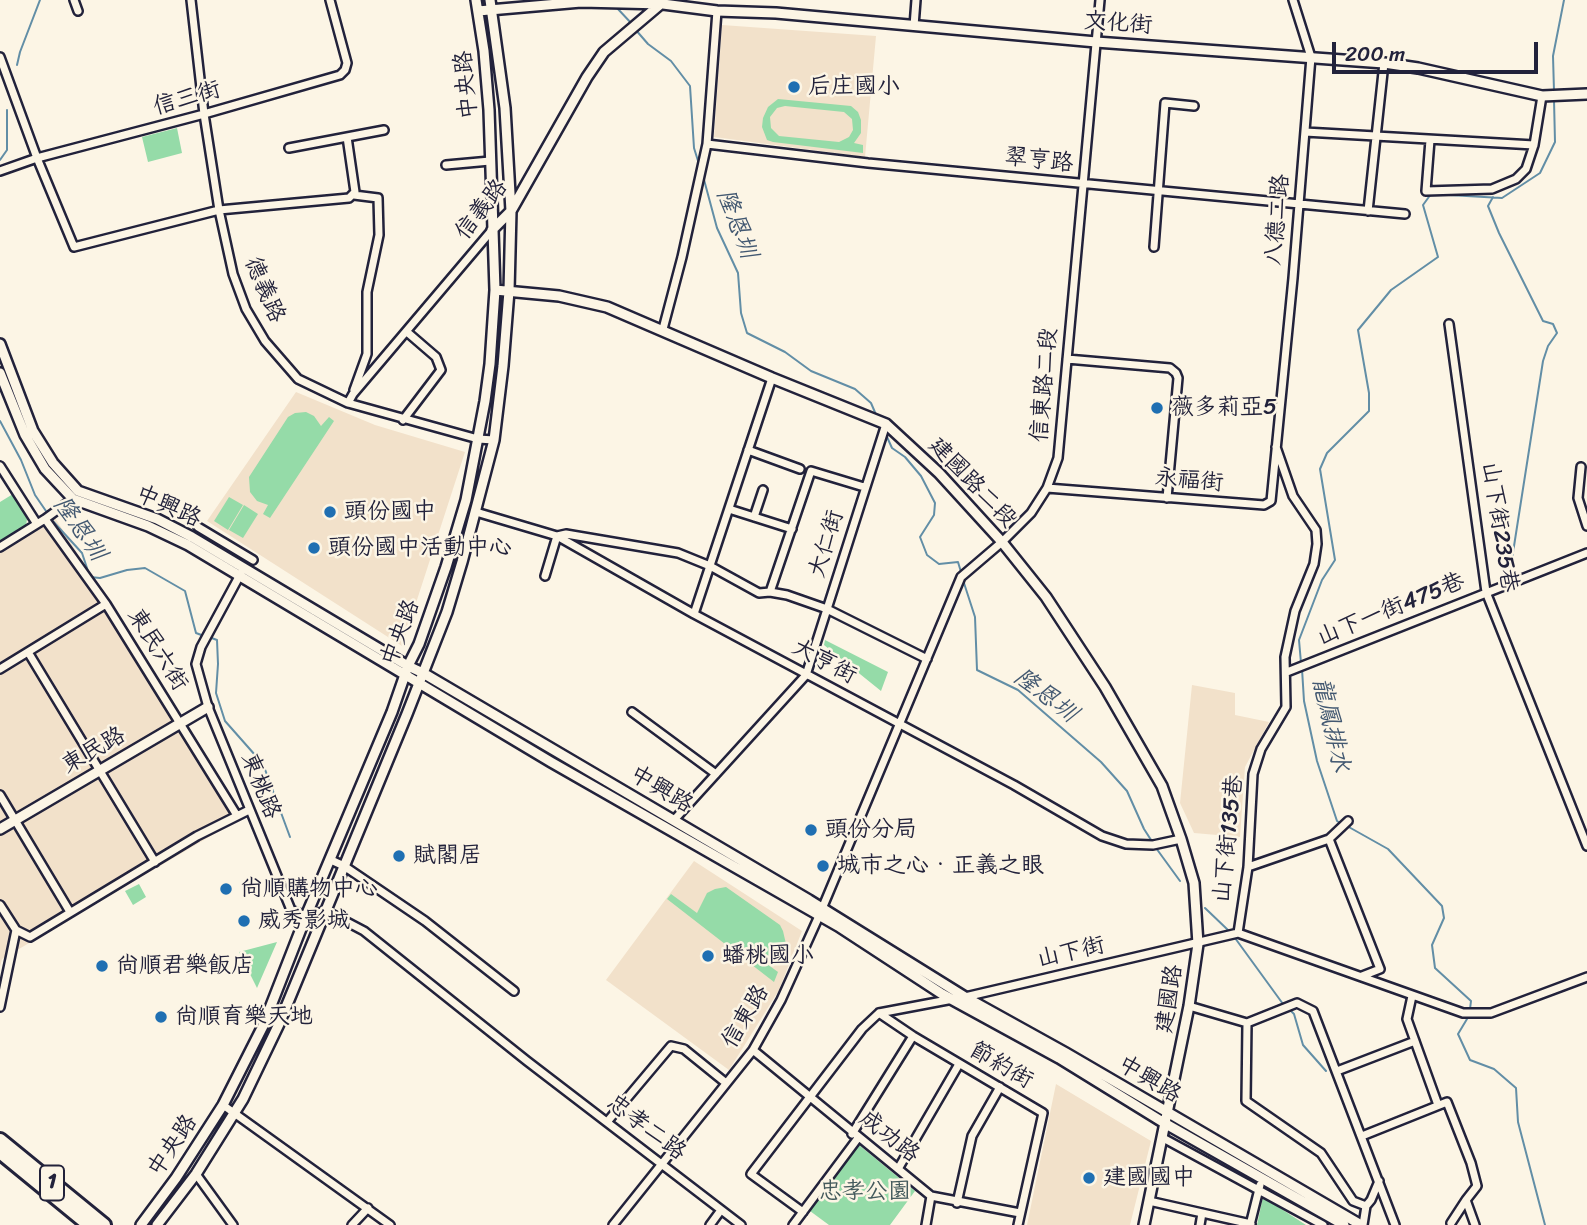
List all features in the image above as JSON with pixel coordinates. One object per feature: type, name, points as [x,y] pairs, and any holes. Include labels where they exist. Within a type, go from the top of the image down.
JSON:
[{"type":"main road","name":"1","points":[[0,1140],[63,1197],[89,1225]]},
{"type":"main road","name":"1","points":[[0,1152],[104,1225]]},
{"type":"street","points":[[74,0],[78,11]]},
{"type":"street","name":"德義路","points":[[191,0],[204,114],[219,210],[233,274],[246,309],[265,341],[298,379],[348,403],[403,420],[478,439],[494,440]]},
{"type":"street","name":"信三街","points":[[0,171],[37,158],[340,75],[347,63],[330,0]]},
{"type":"street","name":"中央路","points":[[141,1225],[176,1178],[223,1105],[262,1026],[419,644],[466,500],[490,363],[495,290],[489,110],[476,0]]},
{"type":"street","points":[[914,26],[916,0]]},
{"type":"street","name":"信東路二段","points":[[898,724],[962,576],[1031,513],[1047,488],[1058,458],[1100,0]]},
{"type":"street","name":"八德二路","points":[[1275,444],[1285,366],[1311,57],[1293,0]]},
{"type":"street","name":"文化街","points":[[478,11],[491,5],[663,2],[718,12],[776,13],[1096,43],[1384,63],[1542,96],[1587,94]]},
{"type":"street","name":"信義路","points":[[348,403],[492,230],[511,211],[604,52],[663,2]]},
{"type":"street","name":"中央路","points":[[157,1225],[196,1174],[234,1112],[279,1024],[424,673],[447,612],[476,512],[494,440],[509,291],[511,211],[505,108],[491,5]]},
{"type":"street","points":[[663,329],[707,144],[718,12]]},
{"type":"street","points":[[0,57],[37,158],[74,247],[219,210],[349,198],[355,194],[378,198],[379,235],[368,292],[367,354],[353,394]]},
{"type":"street","points":[[1368,211],[1384,63]]},
{"type":"street","points":[[1430,140],[1426,191],[1492,189],[1516,179],[1526,169],[1534,145],[1542,96]]},
{"type":"street","points":[[1154,247],[1165,103],[1194,106]]},
{"type":"street","points":[[289,148],[384,130]]},
{"type":"street","points":[[1306,132],[1534,145]]},
{"type":"street","points":[[347,137],[355,194]]},
{"type":"street","name":"翠亨路","points":[[707,144],[1084,185],[1405,214]]},
{"type":"street","points":[[446,165],[490,161]]},
{"type":"street","name":"建國路二段","points":[[495,290],[559,296],[607,307],[663,329],[772,378],[886,424],[939,473],[1002,542],[1046,597],[1104,687],[1162,786],[1194,883],[1198,944]]},
{"type":"street","name":"山下街235巷","points":[[1449,324],[1486,592],[1587,846]]},
{"type":"street","points":[[403,420],[441,370],[436,357],[407,331]]},
{"type":"street","name":"中興路","points":[[0,344],[33,431],[53,463],[74,488],[157,519],[192,537],[242,572]]},
{"type":"street","points":[[1067,359],[1170,368],[1176,373],[1178,378],[1167,498]]},
{"type":"street","name":"中興路","points":[[0,373],[24,435],[45,469],[73,499],[148,526],[242,572],[407,670],[419,684],[674,820],[951,999],[1362,1225]]},
{"type":"street","points":[[694,614],[772,378]]},
{"type":"street","name":"大仁街","points":[[807,675],[886,424]]},
{"type":"street","name":"永福街","points":[[1047,488],[1264,505],[1270,501],[1275,444]]},
{"type":"street","name":"山下街135巷","points":[[1234,934],[1248,867],[1253,774],[1261,749],[1286,707],[1290,671],[1285,657],[1295,611],[1314,564],[1317,544],[1316,530],[1293,496],[1275,444]]},
{"type":"street","points":[[748,450],[800,469]]},
{"type":"street","points":[[0,466],[37,524]]},
{"type":"street","points":[[1581,467],[1578,498],[1587,526]]},
{"type":"street","points":[[770,592],[811,471],[864,488]]},
{"type":"street","points":[[754,517],[763,490]]},
{"type":"street","points":[[0,547],[67,503]]},
{"type":"street","points":[[729,509],[792,529]]},
{"type":"street","name":"大亨街","points":[[476,512],[556,536],[694,614],[1014,785],[1102,836],[1126,844],[1155,845],[1181,839]]},
{"type":"street","name":"東民六街","points":[[46,518],[106,604],[236,814]]},
{"type":"street","points":[[198,527],[253,560]]},
{"type":"street","points":[[545,576],[556,536],[566,534],[678,553],[710,566],[759,593],[787,595],[827,609],[927,659]]},
{"type":"street","name":"山下一街475巷","points":[[1290,671],[1587,553]]},
{"type":"street","name":"東桃路","points":[[242,572],[206,639],[196,664],[208,707],[291,910],[306,916]]},
{"type":"street","points":[[0,670],[106,604]]},
{"type":"street","points":[[28,652],[155,862]]},
{"type":"street","name":"中興路","points":[[407,670],[424,673],[498,724],[965,997],[1344,1225]]},
{"type":"street","points":[[674,820],[807,675]]},
{"type":"street","name":"東民路","points":[[0,829],[208,707]]},
{"type":"street","points":[[632,712],[716,774]]},
{"type":"street","name":"信東路","points":[[613,1225],[660,1163],[753,1051],[781,1000],[898,724]]},
{"type":"street","points":[[0,795],[70,912]]},
{"type":"street","points":[[0,905],[16,930],[30,937],[236,814],[249,810]]},
{"type":"street","points":[[1248,867],[1329,839],[1347,822]]},
{"type":"street","points":[[1329,839],[1380,969],[1362,976]]},
{"type":"street","points":[[331,860],[425,921],[514,991]]},
{"type":"street","points":[[306,916],[326,911]]},
{"type":"street","name":"忠孝二路","points":[[326,911],[364,931],[527,1061],[741,1225]]},
{"type":"street","points":[[0,1007],[16,930]]},
{"type":"street","points":[[1234,934],[1463,1013],[1491,1013],[1587,977]]},
{"type":"street","name":"山下街","points":[[879,1013],[965,997],[1234,934]]},
{"type":"street","name":"建國路","points":[[1144,1225],[1189,1006],[1198,944]]},
{"type":"street","points":[[1412,996],[1407,1019],[1438,1105]]},
{"type":"street","points":[[1189,1006],[1247,1023],[1290,1006],[1313,1012],[1395,1225]]},
{"type":"street","points":[[803,1212],[751,1174],[862,1029],[879,1013]]},
{"type":"street","name":"節約街","points":[[879,1013],[1043,1113],[1018,1225]]},
{"type":"street","points":[[1247,1023],[1247,1101],[1321,1153],[1353,1201],[1366,1206]]},
{"type":"street","points":[[793,1225],[855,1136],[913,1036]]},
{"type":"street","points":[[1337,1071],[1415,1041]]},
{"type":"street","points":[[607,1122],[671,1046],[684,1049],[726,1083]]},
{"type":"street","name":"成功路","points":[[753,1051],[931,1196],[1020,1213]]},
{"type":"street","points":[[898,1169],[959,1064]]},
{"type":"street","points":[[957,1203],[972,1136],[1000,1087]]},
{"type":"street","points":[[1362,1136],[1447,1102],[1471,1163],[1476,1186],[1451,1223]]},
{"type":"street","points":[[223,1105],[390,1225]]},
{"type":"street","points":[[1163,1138],[1323,1225]]},
{"type":"street","points":[[196,1174],[233,1225]]},
{"type":"street","points":[[1149,1201],[1251,1224],[1263,1178]]},
{"type":"street","points":[[1362,1225],[1366,1206],[1379,1181]]},
{"type":"street","points":[[926,1225],[931,1196]]},
{"type":"street","points":[[1466,1200],[1475,1225]]},
{"type":"street","points":[[352,1225],[368,1208]]},
{"type":"street","points":[[710,1225],[721,1210]]},
{"type":"street","points":[[1200,1225],[1202,1213]]},
{"type":"shaded area","name":"后庄國小","points":[[722,25],[876,36],[865,157],[714,137]]},
{"type":"shaded area","name":"頭份國中","points":[[296,392],[375,425],[465,452],[402,646],[207,521]]},
{"type":"shaded area","points":[[52,513],[243,817],[2,959],[0,967],[0,546]]},
{"type":"shaded area","points":[[1192,685],[1235,693],[1235,715],[1269,722],[1245,767],[1240,837],[1194,833],[1180,803]]},
{"type":"shaded area","name":"蟠桃國小","points":[[694,861],[802,931],[779,990],[729,1070],[606,980]]},
{"type":"shaded area","name":"建國國中","points":[[1056,1084],[1151,1141],[1130,1225],[1027,1225]]},
{"type":"green space","points":[[778,99],[851,106],[858,112],[861,120],[861,133],[854,143],[863,145],[863,153],[767,140],[762,127],[768,107]],"holes":[[[785,106],[844,112],[852,119],[853,130],[849,137],[839,142],[779,136],[771,128],[770,117],[777,108]]]},
{"type":"green space","points":[[177,128],[182,153],[148,162],[142,137]]},
{"type":"green space","points":[[306,412],[314,416],[321,426],[329,417],[334,421],[270,518],[263,514],[268,505],[257,501],[250,492],[249,477],[288,417]]},
{"type":"green space","points":[[13,494],[27,519],[26,526],[0,542],[0,502]]},
{"type":"green space","points":[[229,497],[243,505],[228,530],[214,521]]},
{"type":"green space","points":[[244,505],[258,514],[243,538],[229,530]]},
{"type":"green space","points":[[825,640],[888,672],[881,691],[824,645]]},
{"type":"green space","points":[[139,884],[146,897],[133,905],[125,891]]},
{"type":"green space","points":[[726,887],[780,925],[786,944],[777,959],[767,964],[778,972],[774,982],[667,899],[671,894],[697,913],[707,893]]},
{"type":"green space","points":[[277,942],[257,988],[239,952]]},
{"type":"green space","name":"忠孝公園","points":[[859,1145],[915,1191],[890,1225],[829,1225],[810,1211]]},
{"type":"green space","points":[[1263,1197],[1306,1225],[1257,1225]]},
{"type":"waterway","name":"隆恩圳","points":[[17,65],[40,0]]},
{"type":"waterway","name":"龍鳳排水","points":[[1554,91],[1553,56],[1564,0]]},
{"type":"waterway","name":"隆恩圳","points":[[617,8],[632,24]]},
{"type":"waterway","name":"隆恩圳","points":[[635,29],[648,44],[671,61],[690,86],[694,148],[699,164]]},
{"type":"waterway","name":"龍鳳排水","points":[[1301,663],[1299,640],[1322,580],[1335,560],[1320,469],[1327,453],[1369,411],[1369,393],[1358,330],[1391,290],[1438,257],[1423,205],[1431,194],[1502,198],[1540,173],[1555,142],[1554,100]]},
{"type":"waterway","name":"隆恩圳","points":[[0,160],[7,150],[7,110]]},
{"type":"waterway","name":"隆恩圳","points":[[703,176],[717,228],[738,273],[741,313],[747,333],[785,352],[811,371],[855,389],[871,403],[877,417]]},
{"type":"waterway","points":[[1493,197],[1488,206],[1499,233],[1543,321],[1553,324],[1557,333],[1548,346],[1543,361],[1509,578]]},
{"type":"waterway","name":"隆恩圳","points":[[0,421],[21,460],[35,495],[48,514]]},
{"type":"waterway","name":"隆恩圳","points":[[887,437],[892,448],[905,457],[921,476],[935,503],[934,515],[920,537],[927,555],[939,564],[958,562],[961,572]]},
{"type":"waterway","name":"隆恩圳","points":[[51,519],[82,553],[90,577],[100,578],[145,568],[185,591],[196,633],[204,636]]},
{"type":"waterway","name":"隆恩圳","points":[[963,580],[975,617],[977,670],[1018,690],[1101,762],[1127,791],[1153,843]]},
{"type":"waterway","name":"隆恩圳","points":[[209,637],[217,640],[216,693],[225,721],[263,764],[290,837]]},
{"type":"waterway","name":"龍鳳排水","points":[[1302,669],[1304,701],[1317,761],[1337,821],[1342,824]]},
{"type":"waterway","name":"龍鳳排水","points":[[1347,826],[1388,849],[1442,906],[1444,918],[1432,945],[1435,968],[1471,1001],[1470,1009]]},
{"type":"waterway","name":"隆恩圳","points":[[1156,848],[1180,881]]},
{"type":"waterway","name":"隆恩圳","points":[[1205,908],[1229,931]]},
{"type":"waterway","name":"隆恩圳","points":[[1235,938],[1283,1004]]},
{"type":"waterway","name":"隆恩圳","points":[[1290,1010],[1294,1014],[1303,1045],[1326,1071]]},
{"type":"waterway","name":"龍鳳排水","points":[[1470,1014],[1458,1034],[1470,1060],[1494,1069],[1516,1088],[1518,1122],[1545,1225]]},
{"type":"place","name":"后庄國小","points":[[794,87]]},
{"type":"place","name":"薇多莉亞5","points":[[1157,408]]},
{"type":"place","name":"頭份國中","points":[[330,512]]},
{"type":"place","name":"頭份國中活動中心","points":[[314,548]]},
{"type":"place","name":"頭份分局","points":[[811,830]]},
{"type":"place","name":"賦閣居","points":[[399,856]]},
{"type":"place","name":"城市之心‧正義之眼","points":[[823,866]]},
{"type":"place","name":"尚順購物中心","points":[[226,889]]},
{"type":"place","name":"威秀影城","points":[[244,921]]},
{"type":"place","name":"蟠桃國小","points":[[708,956]]},
{"type":"place","name":"尚順君樂飯店","points":[[102,966]]},
{"type":"place","name":"尚順育樂天地","points":[[161,1017]]},
{"type":"place","name":"建國國中","points":[[1089,1178]]}]
